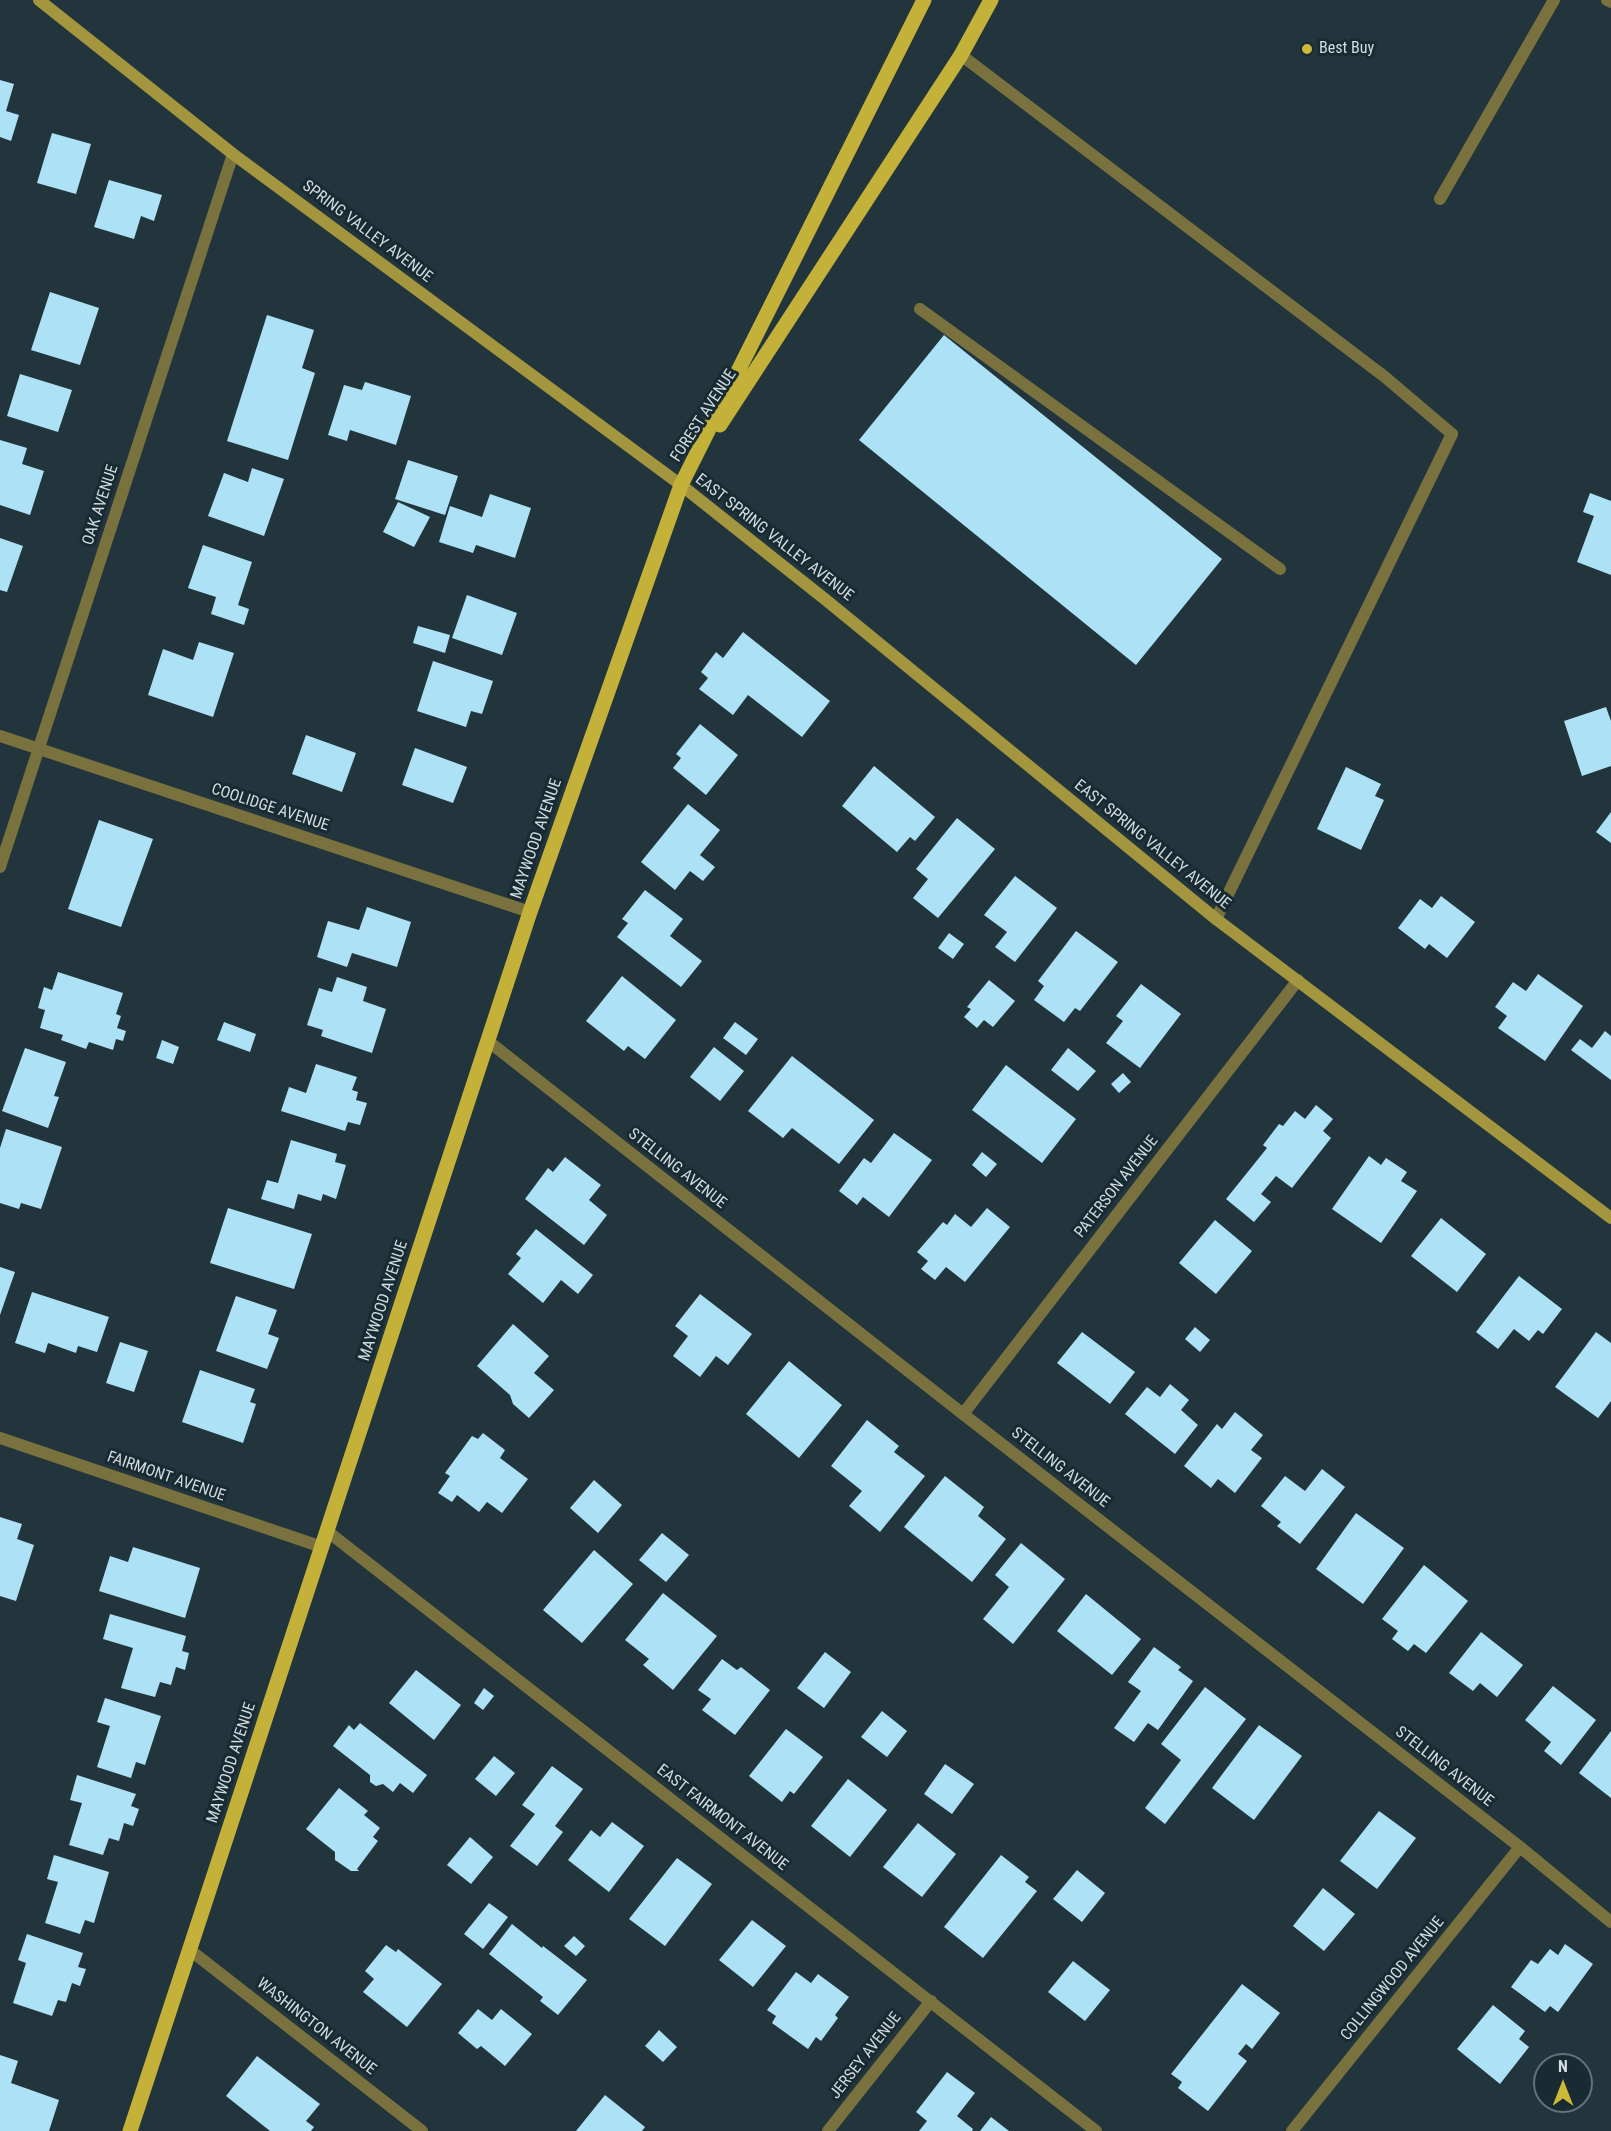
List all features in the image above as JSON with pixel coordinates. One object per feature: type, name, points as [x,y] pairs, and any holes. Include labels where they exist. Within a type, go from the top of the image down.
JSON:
[{"type":"main road","name":"FOREST AVENUE","points":[[681,485],[924,0]]},
{"type":"main road","name":"FOREST AVENUE","points":[[681,485],[962,56],[991,0]]},
{"type":"main road","name":"MAYWOOD AVENUE","points":[[130,2131],[530,912],[681,485]]},
{"type":"street","name":"SPRING VALLEY AVENUE","points":[[39,0],[233,153],[681,485]]},
{"type":"street","points":[[1440,199],[1554,0]]},
{"type":"street","points":[[1607,0],[1611,2]]},
{"type":"street","points":[[962,56],[1385,377],[1452,434],[1216,919]]},
{"type":"street","name":"OAK AVENUE","points":[[0,867],[233,153]]},
{"type":"street","points":[[920,309],[1280,569]]},
{"type":"street","name":"EAST SPRING VALLEY AVENUE","points":[[681,485],[826,600],[1216,919],[1611,1218]]},
{"type":"street","name":"COOLIDGE AVENUE","points":[[0,736],[530,912]]},
{"type":"street","name":"PATERSON AVENUE","points":[[963,1414],[1298,980]]},
{"type":"street","name":"STELLING AVENUE","points":[[488,1041],[1520,1847],[1611,1923]]},
{"type":"street","name":"FAIRMONT AVENUE","points":[[0,1438],[322,1547]]},
{"type":"street","name":"EAST FAIRMONT AVENUE","points":[[327,1531],[1096,2131]]},
{"type":"street","name":"COLLINGWOOD AVENUE","points":[[1292,2131],[1520,1847]]},
{"type":"street","name":"WASHINGTON AVENUE","points":[[190,1950],[422,2131]]},
{"type":"street","name":"JERSEY AVENUE","points":[[828,2131],[931,2001]]},
{"type":"building","points":[[0,80],[14,84],[6,111],[19,115],[11,141],[0,137]]},
{"type":"building","points":[[52,133],[91,144],[76,194],[37,183]]},
{"type":"building","points":[[109,180],[162,195],[154,221],[141,216],[134,239],[94,227]]},
{"type":"building","points":[[50,292],[99,308],[80,365],[31,350]]},
{"type":"building","points":[[267,315],[314,330],[302,368],[315,373],[288,460],[227,441]]},
{"type":"building","points":[[944,335],[1222,559],[1136,665],[859,440]]},
{"type":"building","points":[[20,374],[72,390],[58,432],[7,416]]},
{"type":"building","points":[[365,382],[411,396],[396,445],[350,430],[347,441],[328,435],[344,385],[362,390]]},
{"type":"building","points":[[0,440],[27,448],[22,464],[44,471],[30,515],[0,505]]},
{"type":"building","points":[[408,460],[458,476],[445,515],[395,499]]},
{"type":"building","points":[[252,468],[284,479],[264,536],[208,516],[224,473],[248,482]]},
{"type":"building","points":[[1590,493],[1611,501],[1611,575],[1577,562],[1594,516],[1583,512]]},
{"type":"building","points":[[490,494],[531,508],[515,558],[476,545],[473,553],[439,542],[450,506],[482,517]]},
{"type":"building","points":[[398,502],[430,517],[414,547],[383,532]]},
{"type":"building","points":[[0,538],[23,546],[7,592],[0,590]]},
{"type":"building","points":[[203,545],[252,562],[238,605],[249,609],[244,625],[211,614],[216,597],[188,588]]},
{"type":"building","points":[[467,595],[517,613],[502,655],[452,638]]},
{"type":"building","points":[[418,626],[450,635],[445,653],[413,643]]},
{"type":"building","points":[[743,632],[830,701],[802,737],[748,695],[733,715],[699,689],[708,678],[701,672],[716,652],[723,658]]},
{"type":"building","points":[[199,642],[234,653],[213,717],[148,695],[163,649],[193,660]]},
{"type":"building","points":[[433,661],[493,681],[482,714],[471,711],[466,727],[417,711]]},
{"type":"building","points":[[1606,707],[1611,721],[1611,766],[1582,776],[1564,721]]},
{"type":"building","points":[[700,724],[738,755],[706,795],[673,768],[681,758],[676,754]]},
{"type":"building","points":[[306,735],[356,753],[342,792],[292,774]]},
{"type":"building","points":[[415,748],[467,767],[453,803],[402,785]]},
{"type":"building","points":[[874,766],[935,817],[915,841],[910,837],[897,852],[842,806]]},
{"type":"building","points":[[1346,767],[1381,784],[1375,796],[1384,800],[1361,850],[1317,829]]},
{"type":"building","points":[[688,804],[720,830],[700,855],[715,867],[703,881],[690,871],[675,890],[641,862]]},
{"type":"building","points":[[1611,812],[1611,843],[1596,832]]},
{"type":"building","points":[[957,818],[995,849],[938,918],[913,898],[928,879],[916,869]]},
{"type":"building","points":[[99,820],[153,839],[121,927],[68,909]]},
{"type":"building","points":[[1015,876],[1057,908],[1015,962],[995,947],[1007,932],[984,915]]},
{"type":"building","points":[[645,890],[683,919],[670,936],[702,961],[681,987],[617,937],[628,923],[622,919]]},
{"type":"building","points":[[1441,896],[1475,922],[1447,958],[1429,944],[1425,949],[1398,928],[1420,899],[1432,908]]},
{"type":"building","points":[[367,907],[411,922],[397,967],[352,953],[347,967],[317,957],[328,921],[359,930]]},
{"type":"building","points":[[1076,931],[1118,962],[1080,1011],[1075,1008],[1064,1022],[1034,1000],[1044,986],[1038,981]]},
{"type":"building","points":[[949,933],[964,944],[953,959],[938,948]]},
{"type":"building","points":[[58,972],[123,993],[116,1014],[121,1016],[117,1028],[126,1031],[123,1041],[116,1039],[113,1050],[89,1042],[86,1049],[61,1040],[63,1035],[40,1028],[45,1010],[38,1008],[44,987],[52,990]]},
{"type":"building","points":[[1538,974],[1583,1006],[1545,1061],[1498,1028],[1507,1016],[1495,1007],[1513,982],[1526,991]]},
{"type":"building","points":[[622,976],[676,1020],[645,1059],[628,1046],[624,1051],[586,1021]]},
{"type":"building","points":[[337,977],[367,987],[363,1001],[386,1009],[372,1053],[321,1036],[323,1030],[307,1025],[319,988],[332,992]]},
{"type":"building","points":[[989,980],[1015,1001],[993,1027],[984,1020],[977,1028],[964,1017],[971,1009],[967,1007]]},
{"type":"building","points":[[1141,984],[1181,1014],[1140,1068],[1106,1043],[1123,1021],[1116,1016]]},
{"type":"building","points":[[224,1022],[256,1034],[250,1052],[217,1040]]},
{"type":"building","points":[[735,1022],[758,1039],[746,1055],[723,1038]]},
{"type":"building","points":[[1605,1031],[1611,1036],[1611,1080],[1571,1050],[1580,1039],[1592,1048]]},
{"type":"building","points":[[162,1040],[179,1047],[173,1064],[156,1058]]},
{"type":"building","points":[[714,1047],[744,1071],[720,1101],[690,1077]]},
{"type":"building","points":[[25,1048],[66,1062],[54,1096],[59,1097],[48,1128],[2,1111]]},
{"type":"building","points":[[1068,1048],[1096,1071],[1078,1091],[1051,1070]]},
{"type":"building","points":[[792,1056],[874,1120],[839,1164],[792,1128],[783,1138],[748,1111]]},
{"type":"building","points":[[316,1064],[357,1077],[352,1090],[358,1092],[356,1100],[367,1103],[360,1125],[348,1122],[345,1131],[281,1111],[289,1087],[306,1093]]},
{"type":"building","points":[[1006,1065],[1076,1119],[1042,1163],[972,1110]]},
{"type":"building","points":[[1123,1073],[1131,1082],[1119,1093],[1111,1084]]},
{"type":"building","points":[[1316,1105],[1333,1119],[1323,1131],[1331,1138],[1292,1188],[1276,1176],[1261,1194],[1271,1202],[1254,1222],[1226,1199],[1267,1148],[1263,1145],[1279,1124],[1283,1126],[1295,1111],[1305,1119]]},
{"type":"building","points":[[6,1129],[62,1147],[41,1209],[21,1203],[19,1209],[0,1203],[0,1148]]},
{"type":"building","points":[[894,1133],[932,1160],[889,1217],[863,1197],[857,1205],[839,1191],[864,1158],[871,1163]]},
{"type":"building","points":[[291,1140],[337,1154],[335,1162],[346,1165],[336,1199],[323,1194],[321,1201],[298,1194],[294,1209],[261,1199],[267,1180],[278,1183]]},
{"type":"building","points":[[982,1152],[997,1164],[986,1177],[972,1165]]},
{"type":"building","points":[[1369,1156],[1381,1165],[1386,1158],[1407,1172],[1401,1181],[1417,1191],[1381,1243],[1332,1209]]},
{"type":"building","points":[[565,1157],[601,1185],[589,1200],[607,1215],[584,1245],[525,1199],[548,1168],[553,1172]]},
{"type":"building","points":[[228,1208],[312,1234],[294,1289],[210,1263]]},
{"type":"building","points":[[987,1208],[1010,1227],[965,1282],[946,1267],[935,1280],[921,1269],[928,1261],[917,1252],[943,1222],[947,1225],[955,1214],[971,1227]]},
{"type":"building","points":[[1441,1218],[1486,1254],[1457,1292],[1411,1256]]},
{"type":"building","points":[[1215,1220],[1252,1251],[1216,1294],[1179,1263]]},
{"type":"building","points":[[536,1229],[593,1275],[578,1294],[561,1280],[543,1303],[508,1274],[521,1258],[516,1254]]},
{"type":"building","points":[[0,1267],[15,1272],[0,1315]]},
{"type":"building","points":[[1519,1276],[1562,1309],[1543,1334],[1538,1330],[1529,1341],[1514,1329],[1498,1349],[1476,1332]]},
{"type":"building","points":[[32,1292],[109,1317],[97,1352],[78,1346],[76,1353],[48,1343],[45,1353],[15,1343]]},
{"type":"building","points":[[700,1294],[752,1334],[728,1365],[716,1356],[700,1377],[673,1356],[688,1336],[675,1326]]},
{"type":"building","points":[[236,1296],[277,1310],[268,1334],[279,1338],[267,1369],[216,1351]]},
{"type":"building","points":[[513,1324],[549,1356],[534,1373],[554,1390],[529,1418],[513,1404],[510,1395],[477,1366]]},
{"type":"building","points":[[1195,1327],[1210,1340],[1200,1352],[1185,1339]]},
{"type":"building","points":[[1082,1332],[1135,1372],[1110,1404],[1057,1363]]},
{"type":"building","points":[[1596,1332],[1611,1343],[1611,1401],[1598,1418],[1555,1387]]},
{"type":"building","points":[[120,1342],[148,1351],[134,1392],[106,1383]]},
{"type":"building","points":[[789,1361],[842,1405],[799,1458],[746,1414]]},
{"type":"building","points":[[200,1370],[255,1389],[250,1402],[256,1404],[243,1443],[182,1422]]},
{"type":"building","points":[[1170,1384],[1189,1400],[1181,1410],[1198,1425],[1175,1454],[1125,1414],[1147,1387],[1160,1397]]},
{"type":"building","points":[[1235,1412],[1263,1435],[1251,1450],[1262,1458],[1235,1493],[1218,1479],[1211,1488],[1184,1466],[1217,1424],[1222,1429]]},
{"type":"building","points":[[867,1420],[899,1446],[894,1452],[925,1476],[880,1532],[849,1506],[862,1491],[831,1466]]},
{"type":"building","points":[[483,1433],[505,1450],[500,1458],[528,1479],[502,1513],[487,1502],[479,1512],[457,1495],[452,1502],[438,1493],[450,1476],[445,1473],[472,1436],[478,1439]]},
{"type":"building","points":[[1322,1469],[1345,1487],[1300,1544],[1277,1526],[1281,1522],[1261,1506],[1285,1476],[1305,1491]]},
{"type":"building","points":[[945,1476],[984,1507],[978,1516],[1006,1539],[972,1582],[904,1527]]},
{"type":"building","points":[[594,1480],[622,1505],[598,1533],[570,1508]]},
{"type":"building","points":[[1356,1513],[1404,1548],[1363,1604],[1316,1569]]},
{"type":"building","points":[[0,1517],[22,1524],[17,1539],[34,1545],[16,1601],[0,1596]]},
{"type":"building","points":[[662,1533],[689,1555],[666,1582],[639,1560]]},
{"type":"building","points":[[1021,1543],[1065,1579],[1013,1644],[983,1619],[1009,1587],[995,1575]]},
{"type":"building","points":[[133,1547],[200,1568],[185,1618],[99,1591],[110,1556],[128,1562]]},
{"type":"building","points":[[594,1550],[633,1584],[582,1643],[543,1610]]},
{"type":"building","points":[[1424,1565],[1468,1601],[1426,1653],[1414,1644],[1408,1651],[1392,1639],[1398,1631],[1382,1619]]},
{"type":"building","points":[[663,1593],[717,1636],[673,1690],[643,1665],[649,1659],[625,1640]]},
{"type":"building","points":[[1086,1594],[1141,1639],[1112,1675],[1057,1631]]},
{"type":"building","points":[[110,1614],[186,1636],[182,1651],[189,1653],[185,1670],[176,1667],[171,1685],[160,1682],[155,1697],[121,1688],[133,1648],[103,1639]]},
{"type":"building","points":[[1481,1632],[1523,1665],[1497,1697],[1480,1683],[1473,1691],[1449,1673]]},
{"type":"building","points":[[1154,1647],[1181,1667],[1178,1670],[1193,1681],[1158,1730],[1148,1723],[1134,1742],[1114,1728],[1141,1691],[1128,1682]]},
{"type":"building","points":[[825,1652],[851,1672],[824,1708],[797,1688]]},
{"type":"building","points":[[722,1659],[737,1670],[741,1667],[770,1690],[735,1735],[702,1710],[711,1699],[698,1690]]},
{"type":"building","points":[[416,1670],[461,1705],[434,1740],[389,1703]]},
{"type":"building","points":[[1553,1686],[1596,1720],[1561,1765],[1544,1751],[1551,1742],[1525,1720]]},
{"type":"building","points":[[1205,1687],[1246,1719],[1165,1824],[1145,1808],[1181,1760],[1161,1744]]},
{"type":"building","points":[[484,1688],[494,1696],[483,1710],[474,1703]]},
{"type":"building","points":[[105,1698],[161,1716],[145,1765],[136,1762],[131,1778],[97,1767],[110,1726],[97,1722]]},
{"type":"building","points":[[882,1711],[907,1731],[887,1757],[861,1737]]},
{"type":"building","points":[[360,1723],[427,1775],[413,1793],[400,1783],[393,1792],[383,1784],[376,1786],[370,1782],[370,1775],[333,1746],[349,1725],[354,1730]]},
{"type":"building","points":[[1259,1725],[1302,1756],[1254,1820],[1212,1788]]},
{"type":"building","points":[[786,1729],[823,1757],[794,1794],[790,1791],[782,1802],[749,1776]]},
{"type":"building","points":[[1611,1731],[1611,1798],[1579,1773]]},
{"type":"building","points":[[494,1756],[515,1773],[496,1796],[475,1779]]},
{"type":"building","points":[[945,1764],[974,1784],[952,1814],[924,1794]]},
{"type":"building","points":[[552,1766],[583,1789],[555,1826],[563,1832],[537,1866],[510,1846],[535,1814],[522,1805]]},
{"type":"building","points":[[77,1775],[136,1794],[131,1806],[139,1809],[133,1826],[124,1823],[119,1841],[109,1838],[103,1855],[69,1845],[82,1803],[70,1800]]},
{"type":"building","points":[[848,1779],[887,1810],[850,1857],[811,1826]]},
{"type":"building","points":[[339,1788],[368,1811],[364,1815],[380,1828],[373,1837],[378,1841],[357,1869],[359,1871],[351,1871],[335,1860],[335,1852],[306,1829]]},
{"type":"building","points":[[1379,1811],[1416,1838],[1377,1889],[1340,1861]]},
{"type":"building","points":[[612,1822],[644,1846],[609,1892],[568,1860],[591,1830],[600,1837]]},
{"type":"building","points":[[918,1823],[956,1854],[922,1897],[883,1867]]},
{"type":"building","points":[[470,1837],[493,1857],[471,1884],[447,1865]]},
{"type":"building","points":[[54,1855],[109,1872],[94,1923],[85,1920],[80,1934],[45,1923],[58,1882],[47,1879]]},
{"type":"building","points":[[1001,1855],[1029,1877],[1025,1882],[1037,1891],[983,1958],[944,1927]]},
{"type":"building","points":[[677,1858],[712,1884],[665,1946],[629,1919]]},
{"type":"building","points":[[1077,1870],[1105,1893],[1082,1922],[1053,1899]]},
{"type":"building","points":[[1323,1888],[1355,1914],[1324,1951],[1293,1926]]},
{"type":"building","points":[[489,1903],[508,1917],[483,1949],[464,1934]]},
{"type":"building","points":[[752,1920],[786,1946],[753,1987],[719,1960]]},
{"type":"building","points":[[512,1924],[587,1980],[558,2015],[540,2001],[543,1997],[489,1954]]},
{"type":"building","points":[[27,1934],[83,1953],[78,1967],[86,1969],[80,1986],[72,1983],[66,2002],[58,2000],[52,2016],[13,2003],[26,1963],[18,1960]]},
{"type":"building","points":[[574,1936],[585,1946],[576,1956],[564,1946]]},
{"type":"building","points":[[1565,1944],[1593,1964],[1558,2012],[1550,2006],[1545,2012],[1511,1987],[1531,1960],[1538,1964],[1550,1949],[1558,1955]]},
{"type":"building","points":[[386,1945],[396,1952],[398,1949],[442,1984],[407,2027],[363,1992],[374,1979],[365,1971]]},
{"type":"building","points":[[1073,1961],[1110,1990],[1085,2021],[1048,1992]]},
{"type":"building","points":[[796,1972],[811,1983],[818,1974],[849,1997],[835,2015],[838,2018],[821,2041],[816,2037],[808,2049],[772,2023],[776,2016],[767,2010]]},
{"type":"building","points":[[1242,1984],[1280,2013],[1252,2049],[1246,2044],[1238,2054],[1247,2061],[1208,2111],[1178,2088],[1182,2082],[1171,2074]]},
{"type":"building","points":[[1493,2005],[1525,2031],[1519,2039],[1529,2047],[1500,2084],[1457,2049]]},
{"type":"building","points":[[478,2009],[492,2020],[501,2009],[532,2034],[505,2066],[481,2046],[477,2049],[458,2033]]},
{"type":"building","points":[[659,2030],[677,2047],[663,2062],[645,2046]]},
{"type":"building","points":[[0,2055],[18,2061],[11,2083],[59,2100],[49,2131],[0,2131]]},
{"type":"building","points":[[257,2056],[320,2104],[306,2121],[314,2127],[311,2131],[270,2131],[226,2096]]},
{"type":"building","points":[[947,2072],[975,2093],[957,2116],[973,2129],[972,2131],[919,2131],[927,2121],[916,2112]]},
{"type":"building","points":[[605,2095],[645,2127],[642,2131],[576,2131]]},
{"type":"building","points":[[991,2117],[1009,2131],[980,2131]]},
{"type":"place","name":"Best Buy","points":[[1307,49]]}]
